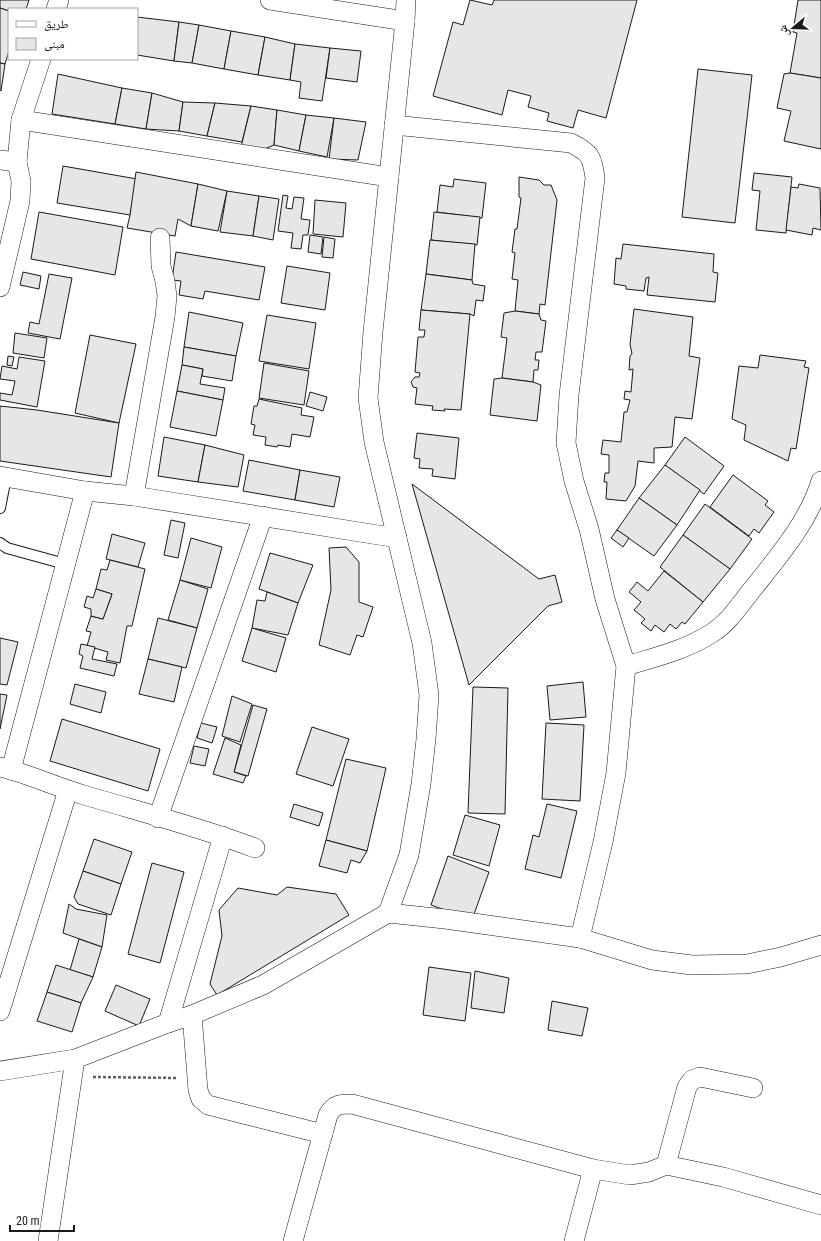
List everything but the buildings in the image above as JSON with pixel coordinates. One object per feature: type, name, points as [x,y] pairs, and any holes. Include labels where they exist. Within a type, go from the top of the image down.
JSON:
[{"type":"street","points":[[270,0],[405,20]]},
{"type":"street","points":[[388,913],[409,855],[421,784],[429,695],[422,643],[374,442],[368,398],[373,332],[406,0]]},
{"type":"street","points":[[0,287],[20,201],[21,181],[8,161],[41,60]]},
{"type":"street","points":[[21,120],[389,177]]},
{"type":"street","points":[[394,125],[572,143],[585,150],[592,160],[595,178],[569,396],[566,443],[574,481],[589,529],[605,599],[626,666],[616,773],[603,842],[580,938]]},
{"type":"street","points":[[134,496],[167,296],[166,281],[161,266],[160,238]]},
{"type":"street","points":[[3,476],[85,491],[134,496],[397,538]]},
{"type":"street","points":[[626,666],[676,652],[699,641],[726,622],[790,543],[817,494],[821,481]]},
{"type":"street","points":[[85,491],[5,768],[68,790],[158,818],[223,836],[255,848]]},
{"type":"street","points":[[158,818],[263,516]]},
{"type":"street","points":[[0,1011],[68,790]]},
{"type":"street","points":[[168,1023],[223,836]]},
{"type":"street","points":[[0,1071],[74,1068],[168,1023],[192,1015],[263,985],[388,913],[445,919],[580,938],[652,960],[692,965],[748,964],[782,957],[821,945]]},
{"type":"street","points":[[192,1015],[198,1090],[201,1099],[208,1105],[323,1134]]},
{"type":"street","points":[[48,1241],[74,1068]]},
{"type":"street","points":[[666,1165],[687,1087],[692,1080],[700,1077],[753,1088]]},
{"type":"street","points":[[293,1241],[328,1115],[331,1109],[339,1104],[352,1104],[593,1168],[630,1175],[649,1172],[666,1165],[723,1177],[821,1205]]},
{"type":"street","points":[[574,1241],[593,1168]]},
{"type":"lane","points":[[0,508],[3,476]]},
{"type":"lane","points":[[0,543],[7,548],[65,564]]},
{"type":"path","points":[[74,1068],[197,1078]]}]
